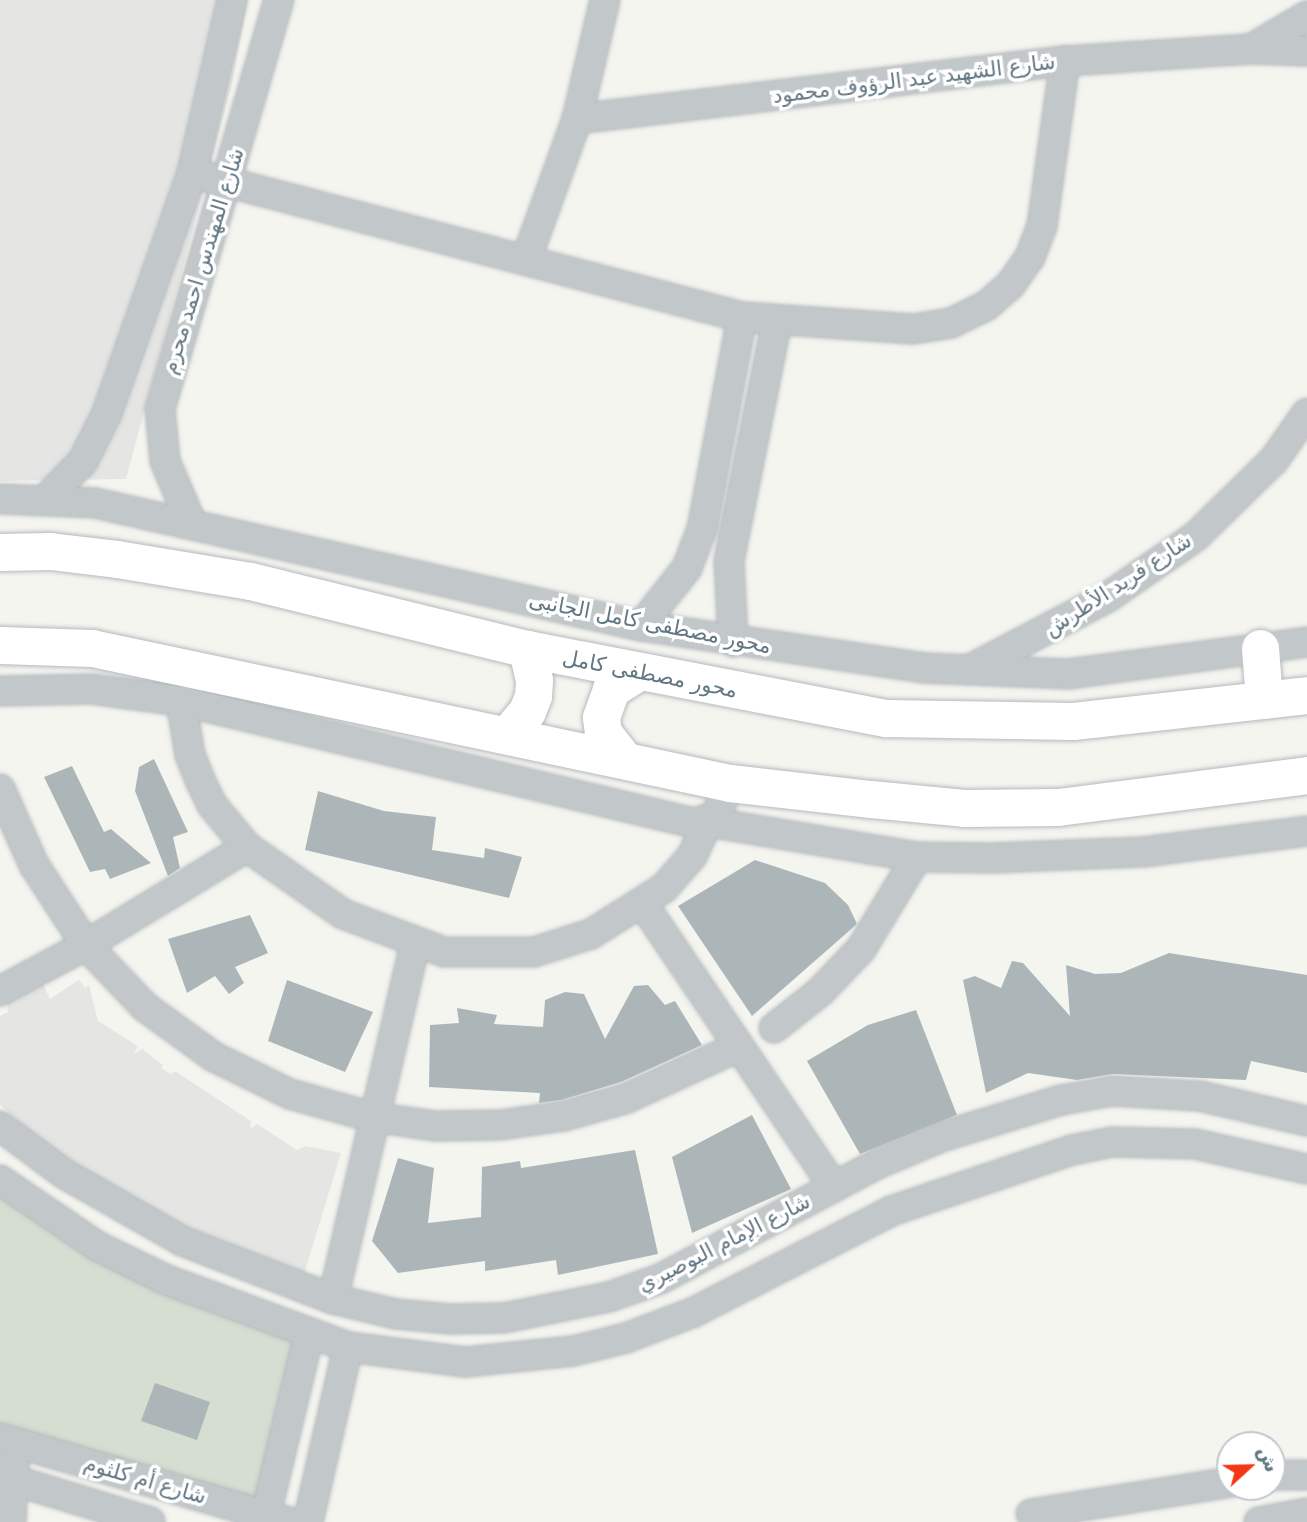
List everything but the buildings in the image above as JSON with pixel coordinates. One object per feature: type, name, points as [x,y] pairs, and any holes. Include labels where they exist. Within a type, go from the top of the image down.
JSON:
[{"type":"main road","name":"محور مصطفى كامل","points":[[0,552],[50,551],[117,559],[250,582],[637,673],[886,719],[1073,721],[1307,695]]},
{"type":"main road","points":[[0,645],[92,648],[622,757],[730,783],[964,808],[1058,807],[1307,775]]},
{"type":"main road","points":[[1264,700],[1268,648]]},
{"type":"main road","points":[[507,735],[527,711],[533,696],[534,680],[527,649]]},
{"type":"main road","points":[[622,757],[610,747],[601,718],[611,689],[637,673]]},
{"type":"street","name":"شارع المهندس احمد محرم","points":[[45,500],[72,475],[101,430],[192,173],[232,0]]},
{"type":"street","name":"شارع المهندس احمد محرم","points":[[191,522],[165,461],[160,409],[279,0]]},
{"type":"street","points":[[526,260],[577,119],[604,0]]},
{"type":"street","name":"شارع الشهيد عبد الرؤوف محمود","points":[[1251,49],[1307,16]]},
{"type":"street","name":"شارع الشهيد عبد الرؤوف محمود","points":[[577,119],[1065,61],[1251,49],[1307,51]]},
{"type":"street","points":[[192,173],[742,317],[913,329],[951,323],[986,306],[1011,284],[1030,257],[1042,226],[1065,61]]},
{"type":"street","points":[[641,626],[687,568],[702,529],[742,317]]},
{"type":"street","points":[[733,642],[729,561],[777,321]]},
{"type":"street","name":"شارع فريد الأطرش","points":[[967,671],[1108,597],[1195,537],[1274,460],[1307,413]]},
{"type":"street","name":"محور مصطفى كامل الجانبى","points":[[0,499],[95,503],[191,522],[641,626],[733,642],[967,671],[1068,674],[1307,642]]},
{"type":"street","points":[[1268,648],[1307,627]]},
{"type":"street","points":[[0,691],[91,688],[181,701],[604,805],[694,823],[708,822],[916,857],[1143,852],[1307,831]]},
{"type":"street","points":[[181,701],[190,755],[200,780],[212,805],[247,847],[332,908],[415,945],[474,955],[534,952],[591,934],[643,904],[681,871],[708,822],[719,812],[730,783]]},
{"type":"street","points":[[0,789],[34,865],[86,946],[145,1007],[214,1057],[290,1094],[372,1117],[449,1125],[500,1125],[564,1115],[627,1098],[738,1047]]},
{"type":"street","points":[[0,991],[86,946],[247,847]]},
{"type":"street","points":[[774,1028],[820,992],[861,949],[916,857]]},
{"type":"street","points":[[643,904],[834,1187]]},
{"type":"street","points":[[333,1299],[372,1117],[415,945]]},
{"type":"street","name":"شارع الإمام البوصيري","points":[[0,1126],[63,1173],[182,1241],[333,1299],[396,1314],[504,1318],[609,1297],[708,1255],[834,1187],[944,1136],[1061,1100],[1112,1091],[1200,1096],[1307,1121]]},
{"type":"street","points":[[0,1180],[97,1246],[167,1280],[348,1347],[465,1362],[519,1360],[626,1338],[694,1312],[891,1211],[1072,1150],[1112,1142],[1195,1144],[1307,1169]]},
{"type":"street","points":[[708,1255],[714,1278],[735,1291]]},
{"type":"street","points":[[672,1272],[686,1285],[694,1312]]},
{"type":"street","points":[[272,1519],[309,1334]]},
{"type":"street","points":[[308,1522],[348,1347]]},
{"type":"street","points":[[8,1441],[7,1478],[11,1522]]},
{"type":"street","name":"شارع أم كلثوم","points":[[8,1441],[272,1519]]},
{"type":"street","points":[[1286,1475],[1307,1475]]},
{"type":"street","name":"شارع أم كلثوم","points":[[7,1478],[150,1522]]},
{"type":"street","points":[[1031,1514],[1216,1484]]},
{"type":"street","points":[[1259,1522],[1307,1513]]},
{"type":"shaded area","points":[[0,0],[248,0],[232,84],[126,479],[0,481]]},
{"type":"shaded area","points":[[79,980],[85,988],[89,985],[98,1021],[138,1046],[134,1054],[142,1049],[163,1065],[161,1068],[171,1074],[175,1071],[251,1121],[250,1129],[257,1124],[297,1150],[305,1146],[341,1153],[302,1281],[139,1211],[45,1144],[0,1105],[0,1016],[8,1012],[6,997],[42,982],[50,999]]},
{"type":"shaded area","points":[[0,1180],[32,1205],[309,1334],[264,1514],[0,1438]]}]
